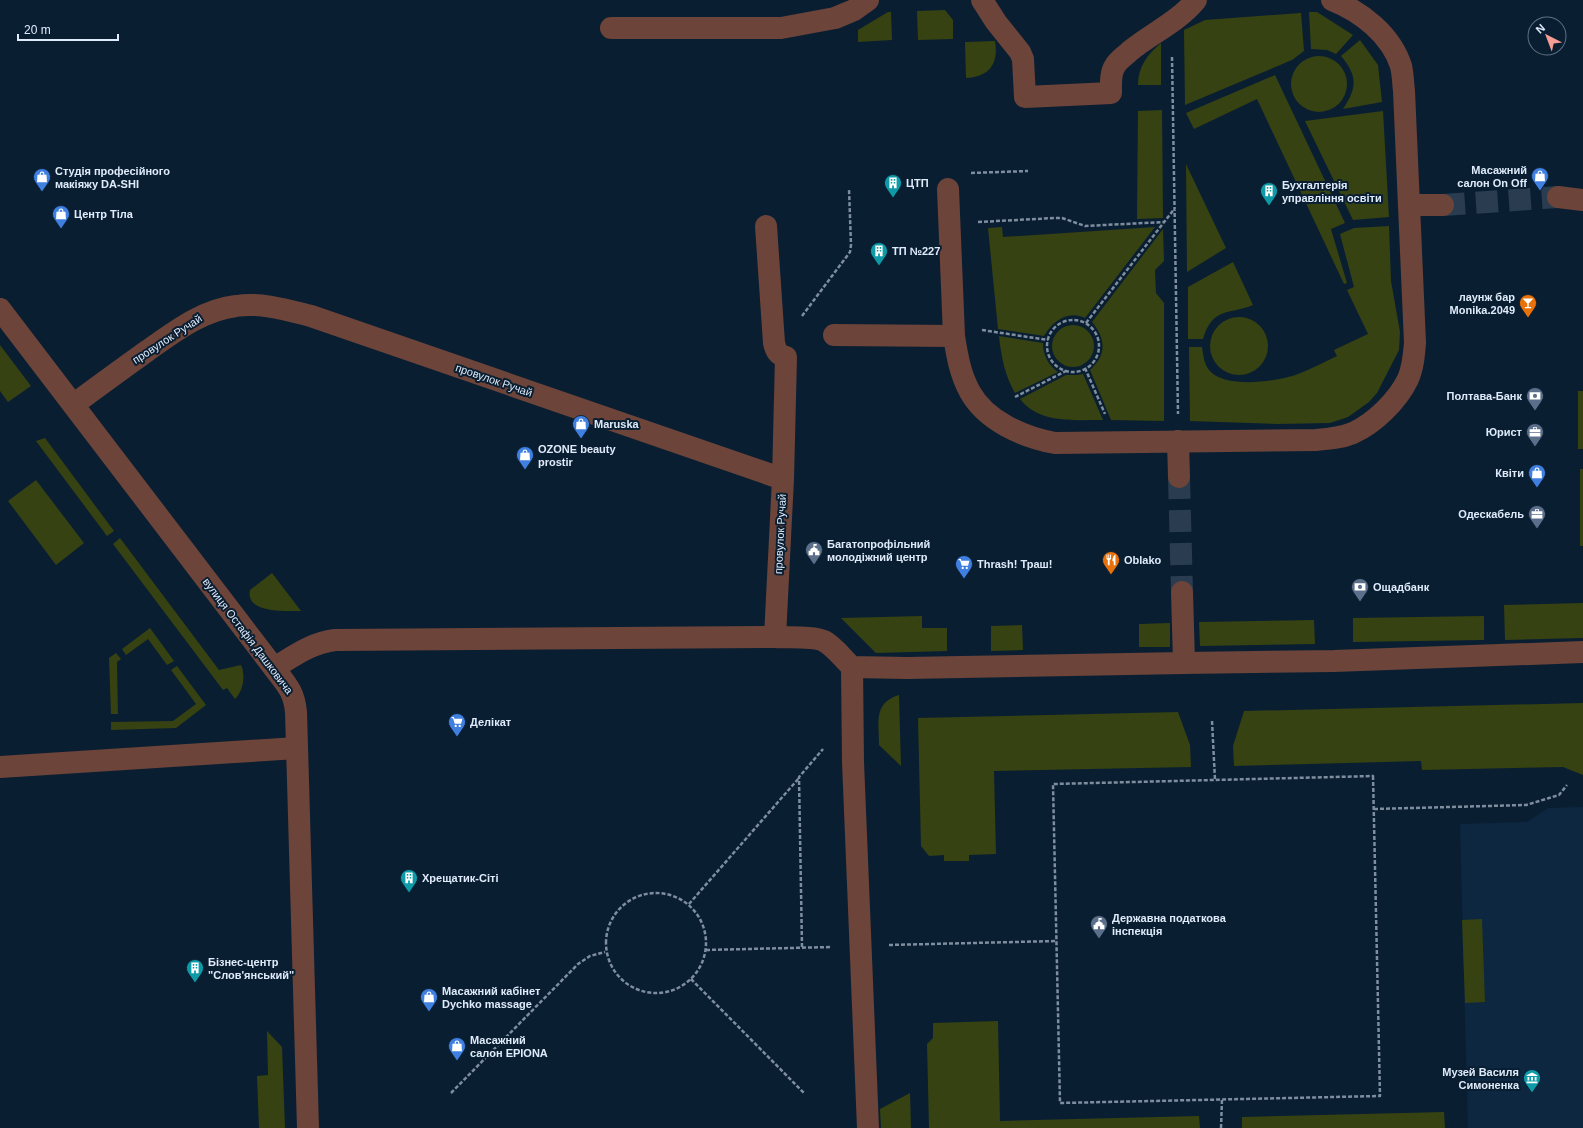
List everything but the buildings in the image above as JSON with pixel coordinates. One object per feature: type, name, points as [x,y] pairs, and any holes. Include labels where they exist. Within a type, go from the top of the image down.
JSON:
[{"type":"street","points":[[611,28],[781,28],[835,18],[854,10],[868,0]]},
{"type":"street","points":[[982,0],[996,22],[1020,52],[1023,59],[1025,97],[1111,93],[1112,74],[1117,63],[1143,41],[1171,23],[1196,0]]},
{"type":"street","points":[[948,189],[954,331],[957,356],[970,392],[978,403],[987,412],[1010,428],[1039,440],[1055,443],[1316,440],[1336,438],[1354,432],[1371,422],[1399,395],[1408,378],[1414,361],[1415,342],[1404,91],[1401,67],[1393,49],[1376,28],[1366,19],[1348,6],[1332,0]]},
{"type":"street","points":[[1558,197],[1583,200]]},
{"type":"street","points":[[1409,205],[1443,205]]},
{"type":"street","points":[[766,226],[774,343],[777,353],[780,356],[786,357],[783,479]]},
{"type":"street","name":"провулок Ручай","points":[[73,405],[174,332],[222,308],[249,305],[290,310],[311,316],[783,479],[775,637]]},
{"type":"street","name":"вулиця Остафія Дашковича","points":[[0,309],[274,668],[295,699],[308,1128]]},
{"type":"street","points":[[834,335],[954,331]]},
{"type":"street","points":[[1178,441],[1179,477]]},
{"type":"street","points":[[1182,592],[1184,662]]},
{"type":"street","points":[[274,668],[303,650],[319,643],[335,640],[775,637],[824,641],[852,667],[907,668],[1184,662],[1334,662],[1583,652]]},
{"type":"street","points":[[852,667],[853,762],[868,1128]]},
{"type":"street","points":[[0,768],[297,748]]},
{"type":"path","points":[[1171,23],[1178,441]]},
{"type":"path","points":[[948,189],[948,180],[950,176],[954,174],[1028,171]]},
{"type":"path","points":[[806,311],[850,252],[849,189]]},
{"type":"path","points":[[1086,323],[1175,207]]},
{"type":"path","points":[[950,223],[1006,222],[1055,218],[1062,218],[1085,226],[1164,222]]},
{"type":"path","points":[[1074,320],[1086,323],[1096,334],[1099,350],[1091,364],[1079,371],[1059,368],[1049,356],[1048,340],[1050,333],[1062,322],[1074,320]]},
{"type":"path","points":[[954,331],[1048,340]]},
{"type":"path","points":[[1085,368],[1117,442]]},
{"type":"path","points":[[987,412],[1066,370]]},
{"type":"path","points":[[1212,721],[1215,780]]},
{"type":"path","points":[[689,904],[826,746]]},
{"type":"path","points":[[1373,776],[1380,1096],[1060,1103],[1053,784],[1215,780],[1373,776]]},
{"type":"path","points":[[799,777],[802,947]]},
{"type":"path","points":[[1374,809],[1526,805],[1559,794],[1567,785]]},
{"type":"path","points":[[656,892],[674,895],[689,904],[700,917],[706,933],[706,950],[701,966],[691,979],[676,989],[658,994],[640,992],[624,983],[612,969],[606,952],[606,934],[612,918],[623,904],[638,895],[656,892]]},
{"type":"path","points":[[706,950],[1057,941]]},
{"type":"path","points":[[451,1093],[578,964],[590,956],[606,952]]},
{"type":"path","points":[[691,979],[804,1093]]},
{"type":"path","points":[[1221,1128],[1222,1100]]},
{"type":"shaded area","points":[[1583,807],[1583,1128],[1468,1128],[1460,824],[1527,822],[1548,808]]},
{"type":"green space","points":[[945,10],[953,20],[953,39],[918,40],[917,11]]},
{"type":"green space","points":[[888,12],[891,12],[892,40],[858,42],[858,30]]},
{"type":"green space","points":[[1309,12],[1317,12],[1353,35],[1336,54],[1327,50],[1311,49]]},
{"type":"green space","points":[[1301,13],[1304,51],[1292,60],[1185,105],[1184,30],[1205,20]]},
{"type":"green space","points":[[1360,40],[1378,65],[1382,102],[1343,109],[1351,95],[1354,82],[1347,63],[1341,56]]},
{"type":"green space","points":[[995,41],[996,49],[994,63],[991,68],[981,75],[966,78],[965,42]]},
{"type":"green space","points":[[1161,43],[1161,85],[1138,85],[1138,79],[1144,62]]},
{"type":"green space","points":[[1313,56],[1325,56],[1339,64],[1347,78],[1345,95],[1339,104],[1325,112],[1313,112],[1303,107],[1296,100],[1291,90],[1291,78],[1296,68],[1303,61]]},
{"type":"green space","points":[[1275,75],[1345,223],[1331,229],[1347,283],[1344,284],[1257,99],[1194,129],[1186,113]]},
{"type":"green space","points":[[1162,110],[1163,218],[1137,219],[1138,111]]},
{"type":"green space","points":[[1383,111],[1389,217],[1353,220],[1305,121]]},
{"type":"green space","points":[[1186,164],[1226,248],[1187,272]]},
{"type":"green space","points":[[1389,226],[1391,281],[1400,332],[1399,350],[1377,393],[1369,402],[1348,417],[1330,423],[1277,424],[1190,421],[1189,347],[1202,347],[1206,365],[1216,376],[1226,380],[1238,382],[1265,381],[1289,377],[1308,370],[1337,356],[1334,350],[1368,334],[1347,290],[1354,287],[1340,234],[1354,228]]},
{"type":"green space","points":[[1002,227],[1003,237],[1155,227],[1085,318],[1073,315],[1062,318],[1052,326],[1044,336],[998,329],[988,228]]},
{"type":"green space","points":[[1163,229],[1164,261],[1155,270],[1156,293],[1164,303],[1164,421],[1111,420],[1090,370],[1099,359],[1103,347],[1097,328],[1092,322]]},
{"type":"green space","points":[[1233,262],[1253,305],[1217,316],[1207,328],[1203,339],[1188,339],[1188,287]]},
{"type":"green space","points":[[1239,317],[1250,319],[1263,330],[1266,335],[1268,346],[1266,357],[1255,370],[1250,373],[1239,375],[1228,373],[1215,362],[1212,357],[1210,346],[1212,335],[1223,322],[1228,319]]},
{"type":"green space","points":[[1069,325],[1077,325],[1085,328],[1091,334],[1094,346],[1091,358],[1085,364],[1077,367],[1069,367],[1061,364],[1055,358],[1052,350],[1052,342],[1055,334],[1061,328]]},
{"type":"green space","points":[[999,336],[1043,343],[1044,352],[1047,359],[1051,366],[1058,372],[1015,393],[1004,366]]},
{"type":"green space","points":[[0,345],[31,386],[8,402],[0,391]]},
{"type":"green space","points":[[1083,374],[1103,420],[1069,420],[1047,417],[1028,407],[1020,399],[1066,375]]},
{"type":"green space","points":[[1578,391],[1583,391],[1583,449],[1578,449]]},
{"type":"green space","points":[[45,438],[114,531],[107,536],[36,441]]},
{"type":"green space","points":[[1580,469],[1583,469],[1583,546],[1580,546]]},
{"type":"green space","points":[[36,480],[84,543],[56,565],[8,501]]},
{"type":"green space","points":[[120,538],[219,670],[241,665],[243,669],[243,683],[238,696],[235,699],[227,688],[223,690],[113,544]]},
{"type":"green space","points":[[272,573],[301,611],[268,610],[254,603],[250,598],[250,590]]},
{"type":"green space","points":[[1583,603],[1583,638],[1505,640],[1504,605]]},
{"type":"green space","points":[[922,616],[922,628],[947,628],[947,651],[876,653],[841,618]]},
{"type":"green space","points":[[1484,616],[1484,640],[1353,642],[1353,618]]},
{"type":"green space","points":[[1314,620],[1315,644],[1200,646],[1199,622]]},
{"type":"green space","points":[[1170,623],[1170,647],[1139,647],[1139,624]]},
{"type":"green space","points":[[1022,625],[1023,650],[991,651],[991,626]]},
{"type":"green space","points":[[150,628],[174,661],[167,665],[148,639],[126,655],[122,649]]},
{"type":"green space","points":[[116,653],[121,659],[117,662],[118,714],[111,714],[109,658]]},
{"type":"green space","points":[[177,666],[206,705],[176,728],[111,730],[111,722],[173,721],[196,704],[171,670]]},
{"type":"green space","points":[[899,695],[901,766],[879,745],[878,729],[881,709],[885,703]]},
{"type":"green space","points":[[1583,703],[1583,775],[1563,767],[1422,770],[1421,761],[1234,766],[1233,746],[1244,711]]},
{"type":"green space","points":[[1178,712],[1190,745],[1191,767],[994,771],[996,854],[969,855],[969,861],[944,861],[944,855],[929,856],[921,846],[918,718]]},
{"type":"green space","points":[[1482,919],[1485,1002],[1465,1003],[1462,920]]},
{"type":"green space","points":[[998,1021],[1000,1121],[1199,1116],[1200,1128],[929,1128],[927,1044],[933,1038],[933,1023]]},
{"type":"green space","points":[[267,1031],[282,1047],[285,1128],[259,1128],[257,1076],[268,1075]]},
{"type":"green space","points":[[910,1093],[911,1128],[881,1128],[880,1109]]},
{"type":"green space","points":[[1444,1112],[1445,1128],[1242,1128],[1242,1117]]},
{"type":"tunnel","points":[[1443,205],[1558,197]]},
{"type":"tunnel","points":[[1179,477],[1182,592]]},
{"type":"place","name":"Масажний салон On Off","points":[[1540,191]]},
{"type":"place","name":"Студія професійного макіяжу DA-SHI","points":[[42,192]]},
{"type":"place","name":"ЦТП","points":[[893,198]]},
{"type":"place","name":"Бухгалтерія управління освіти","points":[[1269,206]]},
{"type":"place","name":"Центр Тіла","points":[[61,229]]},
{"type":"place","name":"ТП №227","points":[[879,266]]},
{"type":"place","name":"лаунж бар Monika.2049","points":[[1528,318]]},
{"type":"place","name":"Полтава-Банк","points":[[1535,411]]},
{"type":"place","name":"Maruska","points":[[581,439]]},
{"type":"place","name":"Юрист","points":[[1535,447]]},
{"type":"place","name":"OZONE beauty prostir","points":[[525,470]]},
{"type":"place","name":"Квіти","points":[[1537,488]]},
{"type":"place","name":"Одескабель","points":[[1537,529]]},
{"type":"place","name":"Багатопрофільний молодіжний центр","points":[[814,565]]},
{"type":"place","name":"Oblako","points":[[1111,575]]},
{"type":"place","name":"Thrash! Траш!","points":[[964,579]]},
{"type":"place","name":"Ощадбанк","points":[[1360,602]]},
{"type":"place","name":"Делікат","points":[[457,737]]},
{"type":"place","name":"Хрещатик-Сіті","points":[[409,893]]},
{"type":"place","name":"Державна податкова інспекція","points":[[1099,939]]},
{"type":"place","name":"Бізнес-центр \"Слов'янський\"","points":[[195,983]]},
{"type":"place","name":"Масажний кабінет Dychko massage","points":[[429,1012]]},
{"type":"place","name":"Масажний салон EPIONA","points":[[457,1061]]},
{"type":"place","name":"Музей Василя Симоненка","points":[[1532,1093]]}]
